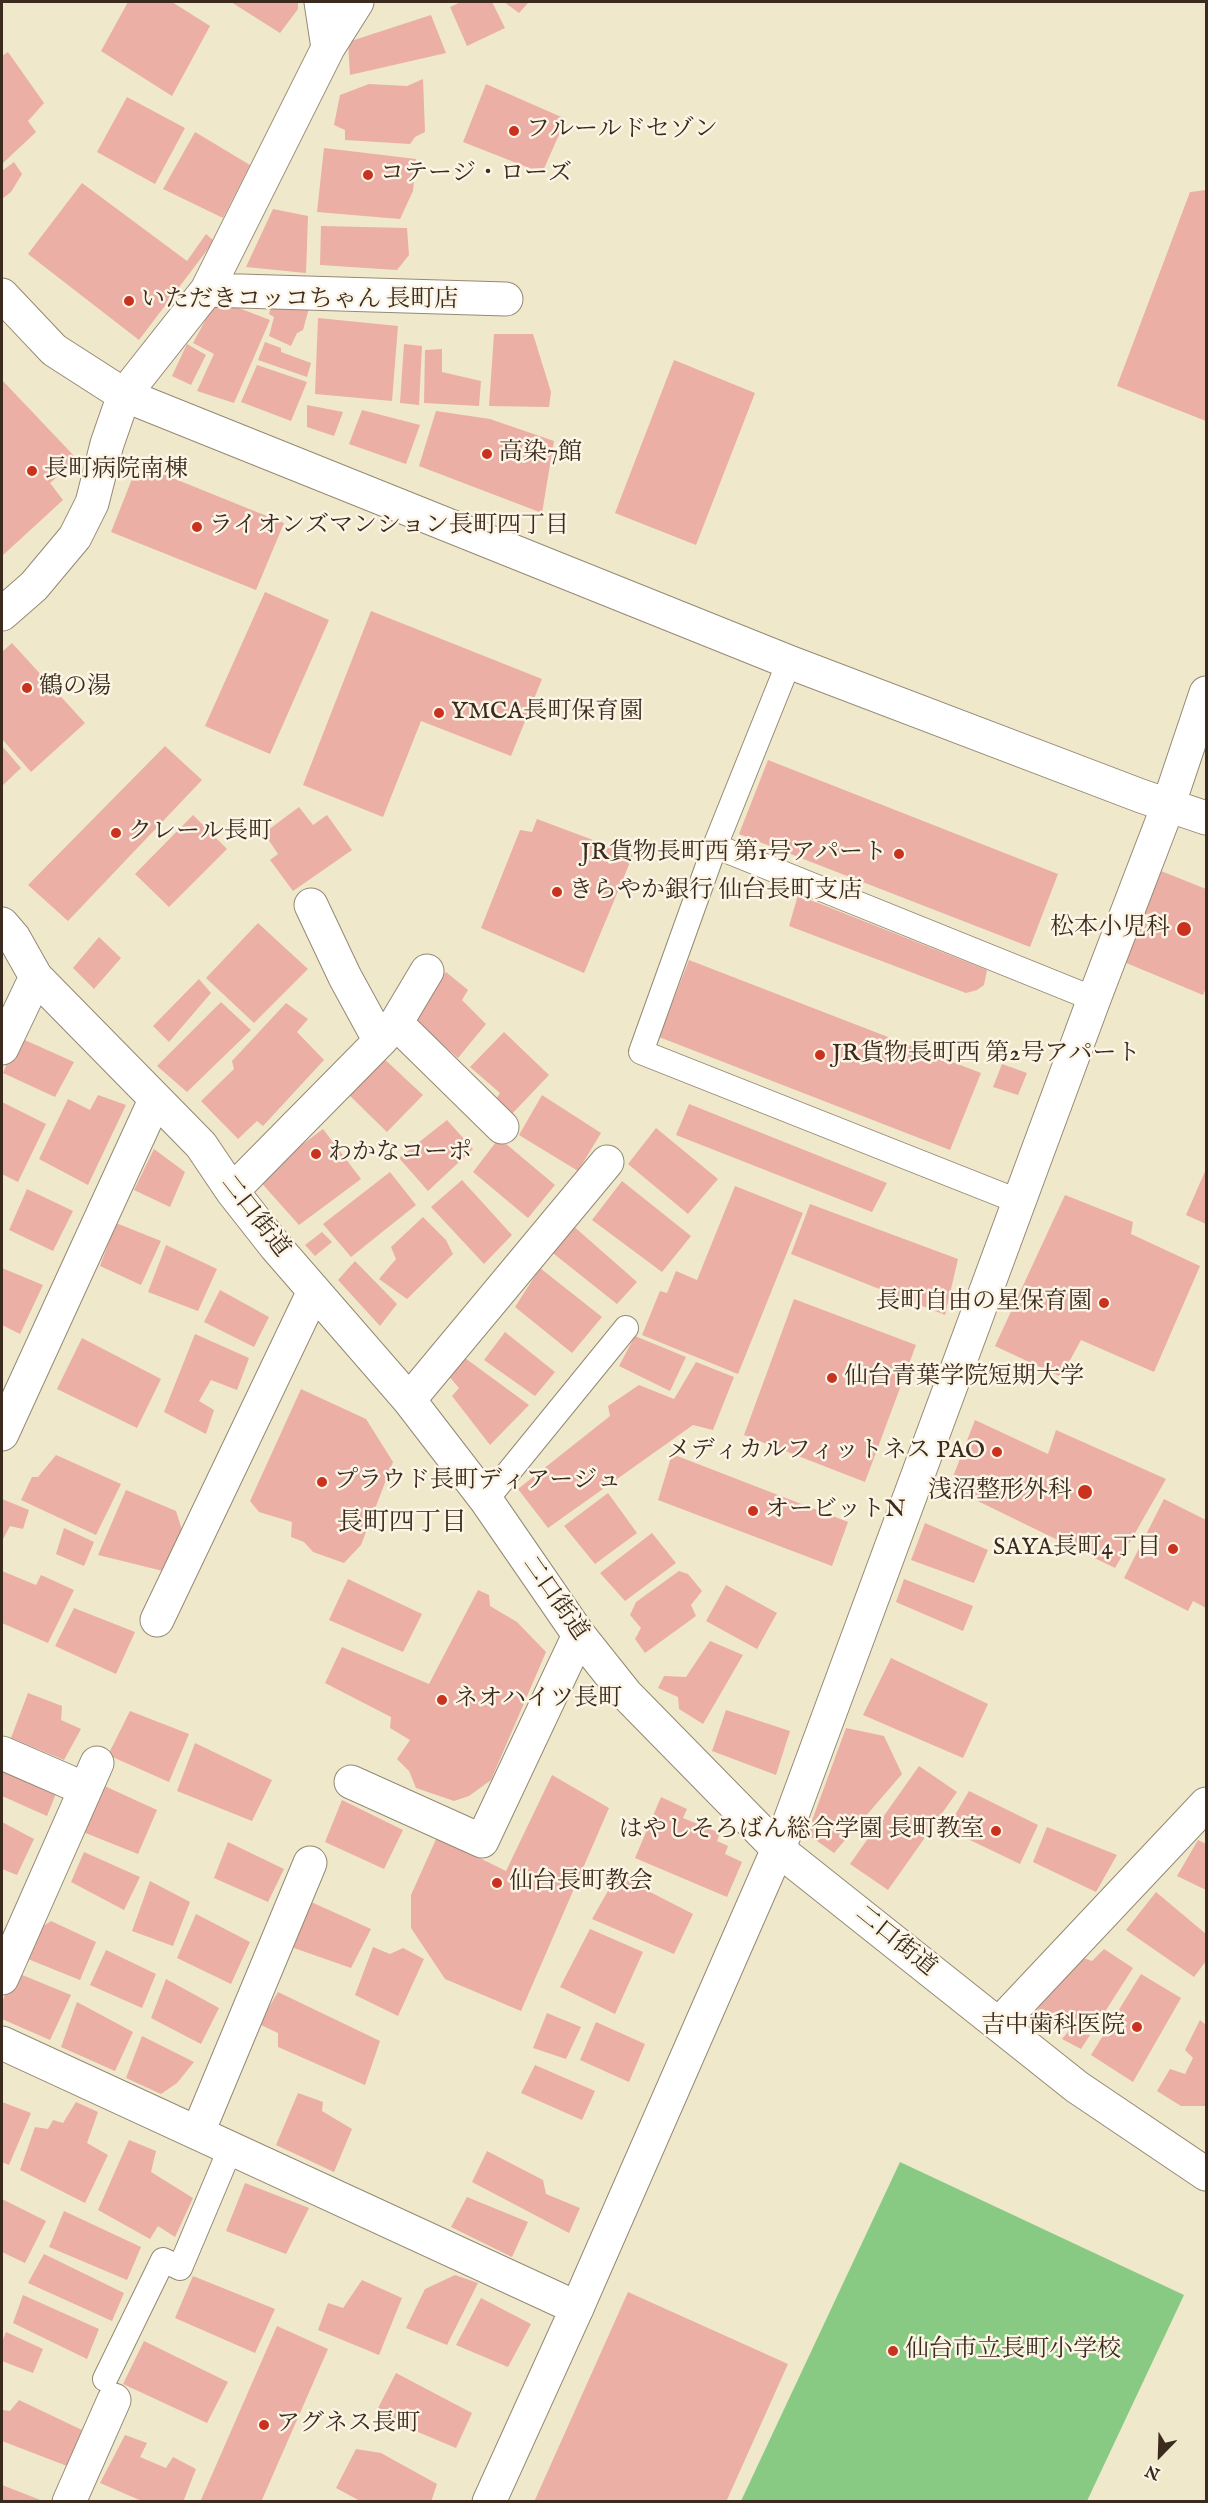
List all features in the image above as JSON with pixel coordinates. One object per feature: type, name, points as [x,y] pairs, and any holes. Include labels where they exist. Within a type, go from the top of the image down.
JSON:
[{"type":"street","points":[[321,2],[328,48]]},
{"type":"street","points":[[2,614],[34,586],[75,537],[92,503],[107,444],[124,395],[207,290],[328,48],[357,2]]},
{"type":"street","points":[[207,290],[506,299]]},
{"type":"street","points":[[2,296],[54,350],[124,395],[789,662],[1168,806],[1206,818]]},
{"type":"street","points":[[489,2502],[779,1850],[1094,999],[1168,806],[1206,693]]},
{"type":"street","points":[[311,905],[345,977],[388,1032],[502,1127]]},
{"type":"street","name":"二口街道","points":[[2,924],[14,938],[36,977],[201,1145],[232,1191],[314,1292],[409,1400],[486,1500],[579,1635],[626,1694],[779,1850],[1077,2087],[1206,2174]]},
{"type":"street","points":[[232,1191],[388,1032],[427,971]]},
{"type":"street","points":[[2,1048],[36,977]]},
{"type":"street","points":[[2,1434],[155,1100]]},
{"type":"street","points":[[409,1400],[607,1162]]},
{"type":"street","points":[[157,1620],[314,1292]]},
{"type":"street","points":[[351,1782],[482,1841],[579,1635]]},
{"type":"street","points":[[2,1753],[91,1776],[2,1978]]},
{"type":"street","points":[[999,2024],[1206,1804]]},
{"type":"street","points":[[198,2132],[310,1863]]},
{"type":"street","points":[[2,2043],[577,2308]]},
{"type":"street","points":[[69,2502],[110,2390]]},
{"type":"lane","points":[[789,662],[716,846],[641,1052],[1020,1202]]},
{"type":"lane","points":[[716,846],[1094,999]]},
{"type":"lane","points":[[486,1500],[626,1328]]},
{"type":"lane","points":[[110,2390],[163,2260],[180,2268],[231,2147]]},
{"type":"green space","points":[[900,2162],[1184,2295],[1087,2501],[741,2501]]},
{"type":"building","points":[[128,2],[172,2],[210,26],[172,96],[101,51]]},
{"type":"building","points":[[231,2],[298,2],[298,9],[280,33]]},
{"type":"building","points":[[461,2],[492,2],[505,28],[467,46],[450,7]]},
{"type":"building","points":[[504,2],[529,2],[519,13]]},
{"type":"building","points":[[431,15],[446,53],[350,75],[348,42]]},
{"type":"building","points":[[8,52],[44,103],[28,121],[36,132],[2,164],[2,56]]},
{"type":"building","points":[[423,79],[425,132],[415,137],[410,144],[345,140],[345,130],[334,125],[340,95],[369,84],[407,86]]},
{"type":"building","name":"フルールドセゾン","points":[[486,84],[566,119],[542,173],[463,142]]},
{"type":"building","points":[[127,97],[185,128],[155,184],[97,152]]},
{"type":"building","points":[[195,132],[250,165],[223,218],[163,189]]},
{"type":"building","name":"コテージ・ローズ","points":[[324,148],[416,159],[413,191],[400,219],[317,212]]},
{"type":"building","points":[[14,162],[22,174],[11,192],[2,199],[2,171]]},
{"type":"building","name":"いただきコッコちゃん 長町店","points":[[82,183],[187,261],[206,234],[214,241],[139,340],[28,254]]},
{"type":"building","points":[[1206,190],[1206,421],[1117,386],[1190,192]]},
{"type":"building","points":[[273,209],[308,216],[306,273],[246,267]]},
{"type":"building","points":[[321,226],[407,228],[409,255],[397,270],[320,265]]},
{"type":"building","points":[[311,301],[303,330],[297,333],[291,346],[269,336],[274,317],[269,314],[271,307]]},
{"type":"building","points":[[236,307],[270,320],[234,403],[197,391],[214,354],[193,343],[212,308]]},
{"type":"building","points":[[318,318],[398,326],[392,401],[315,394]]},
{"type":"building","points":[[494,334],[533,334],[551,392],[549,407],[489,406]]},
{"type":"building","points":[[265,342],[281,348],[281,352],[311,363],[307,377],[258,360]]},
{"type":"building","points":[[187,344],[206,355],[191,385],[172,376]]},
{"type":"building","points":[[404,344],[422,346],[419,405],[400,403]]},
{"type":"building","points":[[442,349],[442,372],[481,381],[479,406],[424,403],[425,350]]},
{"type":"building","points":[[674,360],[755,393],[696,545],[615,513]]},
{"type":"building","points":[[257,365],[307,382],[291,421],[241,402]]},
{"type":"building","name":"長町病院南棟","points":[[2,380],[77,459],[50,483],[63,500],[2,556]]},
{"type":"building","points":[[307,405],[343,412],[334,436],[307,427]]},
{"type":"building","points":[[362,410],[420,425],[406,464],[349,444]]},
{"type":"building","name":"高染7館","points":[[436,411],[490,419],[554,441],[542,513],[419,466]]},
{"type":"building","name":"ライオンズマンション長町四丁目","points":[[138,464],[284,523],[256,590],[111,532]]},
{"type":"building","points":[[265,592],[329,620],[270,754],[205,726]]},
{"type":"building","points":[[371,611],[542,679],[511,756],[421,721],[383,817],[303,785]]},
{"type":"building","name":"鶴の湯","points":[[12,643],[85,723],[31,772],[2,739],[2,652]]},
{"type":"building","points":[[2,746],[21,768],[2,786]]},
{"type":"building","name":"クレール長町","points":[[165,746],[202,780],[68,921],[28,885]]},
{"type":"building","name":"JR貨物長町西 第1号アパート","points":[[768,760],[1058,874],[1030,947],[739,834]]},
{"type":"building","points":[[299,807],[313,825],[327,815],[352,850],[293,891],[270,860],[278,854],[264,833]]},
{"type":"building","points":[[193,815],[227,849],[169,907],[135,874]]},
{"type":"building","name":"きらやか銀行 仙台長町支店","points":[[537,819],[633,855],[584,973],[481,928],[520,830],[532,832]]},
{"type":"building","points":[[1161,871],[1206,889],[1206,988],[1203,995],[1124,962]]},
{"type":"building","points":[[798,895],[987,970],[984,985],[966,993],[789,926]]},
{"type":"building","points":[[258,923],[308,969],[254,1023],[206,978]]},
{"type":"building","points":[[99,937],[121,958],[94,989],[73,968]]},
{"type":"building","name":"JR貨物長町西 第2号アパート","points":[[689,960],[981,1073],[950,1150],[659,1037]]},
{"type":"building","points":[[446,972],[468,990],[462,1000],[486,1024],[458,1058],[408,1015]]},
{"type":"building","points":[[199,979],[211,993],[169,1042],[153,1026]]},
{"type":"building","points":[[221,1002],[251,1030],[187,1092],[157,1066]]},
{"type":"building","points":[[286,1003],[308,1019],[297,1032],[324,1060],[263,1126],[257,1121],[238,1139],[201,1101],[234,1069],[232,1061]]},
{"type":"building","points":[[504,1032],[549,1075],[510,1116],[494,1102],[500,1093],[470,1067]]},
{"type":"building","points":[[18,1037],[74,1062],[55,1097],[3,1073]]},
{"type":"building","points":[[381,1056],[423,1095],[387,1132],[346,1092]]},
{"type":"building","points":[[1002,1064],[1027,1073],[1018,1095],[993,1087]]},
{"type":"building","points":[[98,1095],[126,1105],[88,1185],[39,1159],[68,1099],[90,1110]]},
{"type":"building","points":[[542,1095],[601,1133],[578,1171],[519,1135]]},
{"type":"building","points":[[2,1102],[46,1124],[18,1182],[2,1174]]},
{"type":"building","points":[[689,1104],[887,1183],[872,1212],[676,1135]]},
{"type":"building","points":[[447,1120],[473,1149],[428,1191],[399,1158]]},
{"type":"building","points":[[656,1128],[718,1179],[688,1214],[628,1164]]},
{"type":"building","name":"わかなコーポ","points":[[323,1129],[361,1179],[299,1225],[257,1178]]},
{"type":"building","points":[[499,1138],[555,1185],[528,1218],[473,1172]]},
{"type":"building","points":[[154,1149],[185,1172],[170,1207],[134,1190]]},
{"type":"building","points":[[1206,1169],[1206,1224],[1186,1215]]},
{"type":"building","points":[[390,1172],[416,1205],[351,1257],[323,1224]]},
{"type":"building","points":[[462,1180],[512,1235],[484,1264],[431,1207]]},
{"type":"building","points":[[622,1181],[691,1236],[662,1272],[592,1220]]},
{"type":"building","points":[[735,1186],[803,1213],[738,1374],[642,1335],[660,1291],[667,1293],[676,1271],[697,1280]]},
{"type":"building","points":[[27,1189],[73,1211],[53,1251],[9,1230]]},
{"type":"building","points":[[1065,1195],[1133,1222],[1131,1234],[1200,1266],[1154,1372],[1081,1340],[1061,1377],[995,1346]]},
{"type":"building","points":[[810,1204],[958,1259],[945,1315],[791,1254]]},
{"type":"building","points":[[423,1217],[446,1240],[453,1254],[407,1299],[379,1279],[396,1259],[391,1247]]},
{"type":"building","points":[[116,1223],[161,1241],[141,1285],[100,1266]]},
{"type":"building","points":[[571,1224],[637,1282],[617,1304],[549,1250]]},
{"type":"building","points":[[322,1232],[332,1242],[315,1256],[305,1245]]},
{"type":"building","points":[[166,1245],[217,1269],[198,1311],[148,1292]]},
{"type":"building","points":[[355,1261],[397,1304],[380,1326],[338,1280]]},
{"type":"building","points":[[2,1268],[43,1285],[20,1334],[2,1325]]},
{"type":"building","points":[[540,1268],[602,1317],[572,1353],[515,1307]]},
{"type":"building","points":[[220,1290],[269,1317],[254,1347],[204,1322]]},
{"type":"building","points":[[794,1299],[916,1345],[865,1482],[744,1435]]},
{"type":"building","points":[[505,1332],[555,1372],[535,1396],[484,1360]]},
{"type":"building","points":[[195,1334],[249,1358],[237,1390],[211,1380],[199,1401],[214,1410],[206,1434],[164,1412]]},
{"type":"building","points":[[635,1336],[686,1357],[670,1391],[619,1366]]},
{"type":"building","points":[[82,1338],[161,1379],[137,1428],[57,1389]]},
{"type":"building","points":[[465,1358],[529,1405],[490,1445],[452,1396],[459,1388],[447,1374]]},
{"type":"building","points":[[696,1362],[734,1377],[713,1430],[693,1425],[548,1528],[518,1489],[610,1416],[608,1406],[639,1385],[674,1399]]},
{"type":"building","name":"プラウド長町ディアージュ","points":[[301,1389],[366,1419],[393,1462],[361,1545],[344,1563],[313,1552],[304,1542],[291,1537],[292,1522],[259,1512],[250,1501]]},
{"type":"building","points":[[975,1420],[1048,1454],[1056,1430],[1166,1479],[1115,1568],[949,1487]]},
{"type":"building","name":"オービットN","points":[[672,1454],[848,1522],[832,1566],[658,1500]]},
{"type":"building","points":[[56,1455],[121,1484],[96,1535],[21,1500],[32,1477],[38,1477]]},
{"type":"building","points":[[126,1490],[176,1511],[182,1530],[163,1571],[98,1555]]},
{"type":"building","points":[[608,1493],[637,1533],[595,1564],[564,1526]]},
{"type":"building","points":[[2,1499],[29,1510],[23,1529],[10,1526],[2,1541]]},
{"type":"building","name":"SAYA長町4丁目","points":[[1164,1499],[1206,1520],[1206,1608],[1193,1601],[1188,1611],[1124,1578]]},
{"type":"building","points":[[925,1523],[988,1550],[974,1583],[911,1560]]},
{"type":"building","points":[[64,1528],[94,1542],[84,1566],[56,1554]]},
{"type":"building","points":[[652,1533],[676,1563],[625,1601],[600,1573]]},
{"type":"building","points":[[2,1571],[36,1585],[41,1575],[74,1590],[48,1643],[2,1623]]},
{"type":"building","points":[[679,1571],[688,1574],[702,1591],[691,1605],[696,1616],[645,1653],[635,1639],[641,1628],[630,1615],[636,1602]]},
{"type":"building","points":[[348,1579],[422,1614],[403,1652],[329,1620]]},
{"type":"building","points":[[904,1579],[973,1606],[963,1631],[896,1602]]},
{"type":"building","points":[[726,1585],[777,1613],[757,1649],[706,1621]]},
{"type":"building","name":"ネオハイツ長町","points":[[478,1590],[489,1595],[490,1606],[517,1622],[546,1652],[491,1780],[469,1796],[454,1801],[416,1788],[409,1771],[397,1759],[410,1740],[390,1728],[391,1717],[325,1683],[342,1647],[429,1684]]},
{"type":"building","points":[[74,1608],[135,1632],[116,1674],[55,1646]]},
{"type":"building","points":[[710,1641],[743,1655],[703,1724],[679,1709],[678,1697],[658,1688],[664,1676],[686,1677]]},
{"type":"building","points":[[891,1658],[988,1704],[963,1758],[863,1715]]},
{"type":"building","points":[[28,1693],[62,1706],[61,1720],[81,1729],[64,1760],[11,1738]]},
{"type":"building","points":[[726,1710],[790,1731],[776,1775],[712,1751]]},
{"type":"building","points":[[130,1711],[189,1734],[169,1782],[108,1755]]},
{"type":"building","points":[[846,1728],[884,1736],[902,1774],[834,1853],[807,1834]]},
{"type":"building","points":[[195,1743],[272,1780],[252,1821],[177,1791]]},
{"type":"building","points":[[919,1766],[957,1792],[888,1890],[850,1864]]},
{"type":"building","points":[[2,1768],[57,1791],[47,1816],[2,1796]]},
{"type":"building","name":"仙台長町教会","points":[[552,1775],[609,1808],[521,2011],[445,1979],[411,1928],[411,1895],[437,1837],[506,1871]]},
{"type":"building","points":[[98,1783],[157,1810],[138,1854],[78,1830]]},
{"type":"building","points":[[969,1791],[1038,1825],[1020,1864],[947,1829]]},
{"type":"building","points":[[661,1797],[687,1809],[683,1818],[720,1833],[717,1841],[728,1846],[725,1854],[742,1862],[727,1897],[635,1858]]},
{"type":"building","points":[[342,1800],[403,1830],[384,1869],[325,1842]]},
{"type":"building","points":[[2,1822],[34,1839],[17,1875],[2,1869]]},
{"type":"building","points":[[1047,1827],[1117,1855],[1096,1892],[1033,1862]]},
{"type":"building","points":[[1198,1840],[1206,1844],[1206,1890],[1177,1876]]},
{"type":"building","points":[[228,1842],[284,1869],[268,1902],[214,1878]]},
{"type":"building","points":[[84,1852],[140,1877],[124,1910],[71,1882]]},
{"type":"building","points":[[617,1875],[693,1914],[674,1954],[592,1919]]},
{"type":"building","points":[[150,1881],[190,1902],[173,1946],[132,1931]]},
{"type":"building","points":[[1156,1892],[1206,1934],[1206,1961],[1194,1977],[1126,1930]]},
{"type":"building","points":[[309,1901],[371,1929],[351,1968],[291,1947]]},
{"type":"building","points":[[196,1914],[250,1942],[231,1984],[177,1958]]},
{"type":"building","points":[[51,1921],[96,1942],[80,1980],[23,1957],[36,1931]]},
{"type":"building","points":[[590,1929],[643,1952],[615,2014],[560,1987]]},
{"type":"building","points":[[373,1947],[390,1954],[403,1948],[424,1959],[398,2016],[355,1995]]},
{"type":"building","points":[[1104,1949],[1133,1968],[1081,2049],[1062,2039],[1078,2020],[1062,2011],[1053,2024],[1036,2012],[1063,1970],[1081,1957],[1092,1961]]},
{"type":"building","points":[[106,1950],[156,1974],[142,2008],[90,1985]]},
{"type":"building","points":[[15,1972],[71,1995],[50,2040],[2,2019],[2,2002]]},
{"type":"building","name":"吉中歯科医院","points":[[1141,1974],[1181,1998],[1133,2082],[1091,2055]]},
{"type":"building","points":[[166,1979],[219,2008],[201,2044],[151,2018]]},
{"type":"building","points":[[278,1992],[380,2041],[365,2085],[278,2047],[278,2033],[259,2024]]},
{"type":"building","points":[[77,2002],[133,2032],[115,2071],[61,2047]]},
{"type":"building","points":[[547,2013],[581,2027],[566,2059],[533,2048]]},
{"type":"building","points":[[1200,2020],[1206,2025],[1206,2106],[1181,2106],[1157,2091],[1170,2069],[1185,2074],[1193,2058],[1185,2050]]},
{"type":"building","points":[[596,2022],[645,2044],[629,2082],[580,2060]]},
{"type":"building","points":[[142,2036],[194,2062],[177,2083],[161,2094],[126,2078]]},
{"type":"building","points":[[535,2065],[595,2091],[582,2120],[521,2093]]},
{"type":"building","points":[[298,2093],[323,2102],[322,2111],[352,2129],[334,2172],[276,2145]]},
{"type":"building","points":[[2,2102],[31,2113],[9,2165],[2,2162]]},
{"type":"building","points":[[76,2102],[98,2112],[87,2143],[108,2155],[85,2203],[20,2170],[35,2127],[48,2129],[53,2120],[63,2123]]},
{"type":"building","points":[[129,2140],[156,2151],[151,2172],[193,2198],[175,2237],[158,2226],[150,2239],[98,2210]]},
{"type":"building","points":[[487,2151],[543,2180],[546,2194],[580,2208],[569,2233],[472,2182]]},
{"type":"building","points":[[245,2183],[309,2208],[286,2254],[226,2231]]},
{"type":"building","points":[[467,2197],[528,2222],[512,2257],[451,2227]]},
{"type":"building","points":[[2,2199],[46,2221],[25,2263],[2,2252]]},
{"type":"building","points":[[64,2211],[141,2247],[127,2280],[49,2247]]},
{"type":"building","points":[[44,2254],[124,2293],[112,2321],[28,2283]]},
{"type":"building","points":[[455,2275],[478,2283],[447,2345],[406,2328],[425,2289]]},
{"type":"building","points":[[193,2276],[275,2309],[255,2353],[175,2318]]},
{"type":"building","points":[[362,2280],[402,2298],[379,2355],[318,2330],[328,2303],[343,2308]]},
{"type":"building","points":[[628,2292],[788,2364],[726,2502],[534,2502]]},
{"type":"building","points":[[23,2295],[99,2329],[87,2359],[13,2323]]},
{"type":"building","points":[[481,2298],[531,2324],[508,2367],[456,2345]]},
{"type":"building","name":"アグネス長町","points":[[277,2326],[328,2349],[261,2502],[200,2502]]},
{"type":"building","points":[[6,2332],[43,2349],[33,2373],[2,2361],[2,2342]]},
{"type":"building","points":[[144,2341],[228,2382],[207,2423],[123,2384]]},
{"type":"building","points":[[396,2373],[472,2413],[456,2448],[375,2414]]},
{"type":"building","points":[[19,2400],[82,2430],[67,2466],[2,2441],[3,2410],[10,2411]]},
{"type":"building","points":[[125,2435],[147,2443],[140,2457],[166,2468],[173,2457],[196,2469],[183,2502],[144,2502],[100,2483]]},
{"type":"building","points":[[356,2449],[381,2453],[437,2484],[431,2502],[362,2502],[336,2488]]},
{"type":"building","points":[[2,2485],[43,2501],[43,2502],[2,2502]]},
{"type":"place","name":"フルールドセゾン","points":[[514,131]]},
{"type":"place","name":"コテージ・ローズ","points":[[368,175]]},
{"type":"place","name":"いただきコッコちゃん 長町店","points":[[129,301]]},
{"type":"place","name":"高染7館","points":[[487,454]]},
{"type":"place","name":"長町病院南棟","points":[[32,471]]},
{"type":"place","name":"ライオンズマンション長町四丁目","points":[[197,527]]},
{"type":"place","name":"鶴の湯","points":[[27,688]]},
{"type":"place","name":"YMCA長町保育園","points":[[439,713]]},
{"type":"place","name":"クレール長町","points":[[116,833]]},
{"type":"place","name":"JR貨物長町西 第1号アパート","points":[[899,854]]},
{"type":"place","name":"きらやか銀行 仙台長町支店","points":[[557,892]]},
{"type":"place","name":"松本小児科","points":[[1184,929]]},
{"type":"place","name":"JR貨物長町西 第2号アパート","points":[[820,1055]]},
{"type":"place","name":"わかなコーポ","points":[[316,1154]]},
{"type":"place","name":"長町自由の星保育園","points":[[1104,1303]]},
{"type":"place","name":"仙台青葉学院短期大学","points":[[832,1378]]},
{"type":"place","name":"メディカルフィットネス PAO","points":[[997,1452]]},
{"type":"place","name":"プラウド長町ディアージュ","points":[[322,1482]]},
{"type":"place","name":"浅沼整形外科","points":[[1085,1492]]},
{"type":"place","name":"オービットN","points":[[753,1511]]},
{"type":"place","name":"SAYA長町4丁目","points":[[1173,1549]]},
{"type":"place","name":"ネオハイツ長町","points":[[442,1700]]},
{"type":"place","name":"はやしそろばん総合学園 長町教室","points":[[996,1831]]},
{"type":"place","name":"仙台長町教会","points":[[497,1883]]},
{"type":"place","name":"吉中歯科医院","points":[[1137,2027]]},
{"type":"place","name":"仙台市立長町小学校","points":[[893,2351]]},
{"type":"place","name":"アグネス長町","points":[[264,2425]]},
{"type":"district","name":"長町四丁目","points":[[402,1525]]}]
